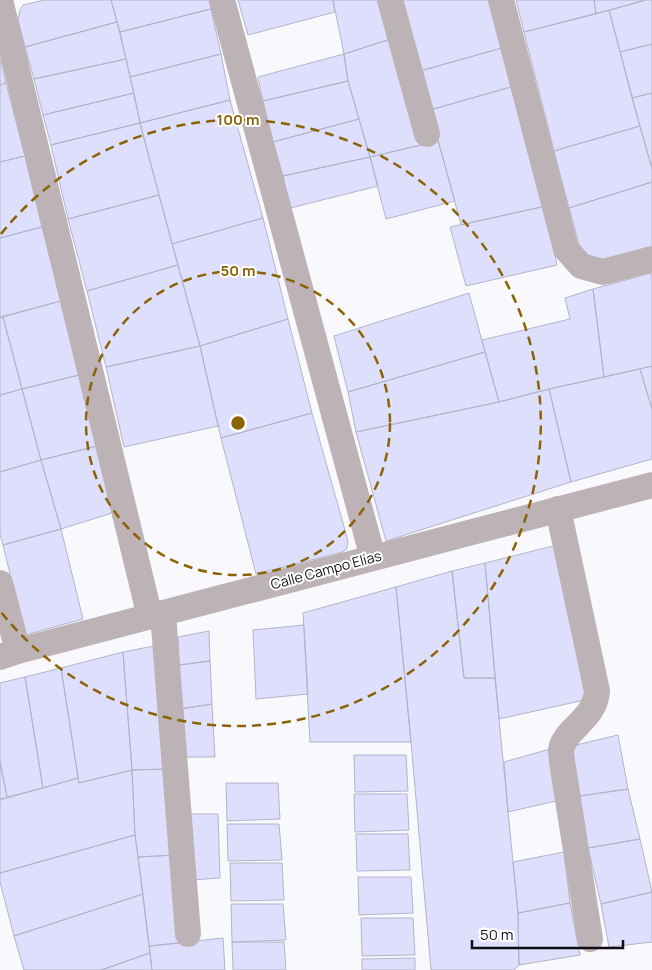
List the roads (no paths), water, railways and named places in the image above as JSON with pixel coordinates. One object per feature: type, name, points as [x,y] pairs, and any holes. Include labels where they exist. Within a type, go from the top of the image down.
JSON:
[{"type":"street","points":[[0,0],[157,615],[188,934]]},
{"type":"street","points":[[222,0],[373,558]]},
{"type":"street","points":[[390,0],[427,134]]},
{"type":"street","points":[[501,0],[566,249],[580,266],[603,272],[652,258]]},
{"type":"street","name":"Calle Campo Elías","points":[[9,654],[652,485]]},
{"type":"street","points":[[558,509],[597,691],[596,700],[589,714],[566,739],[561,750],[590,939]]},
{"type":"street","points":[[0,583],[9,654]]}]
